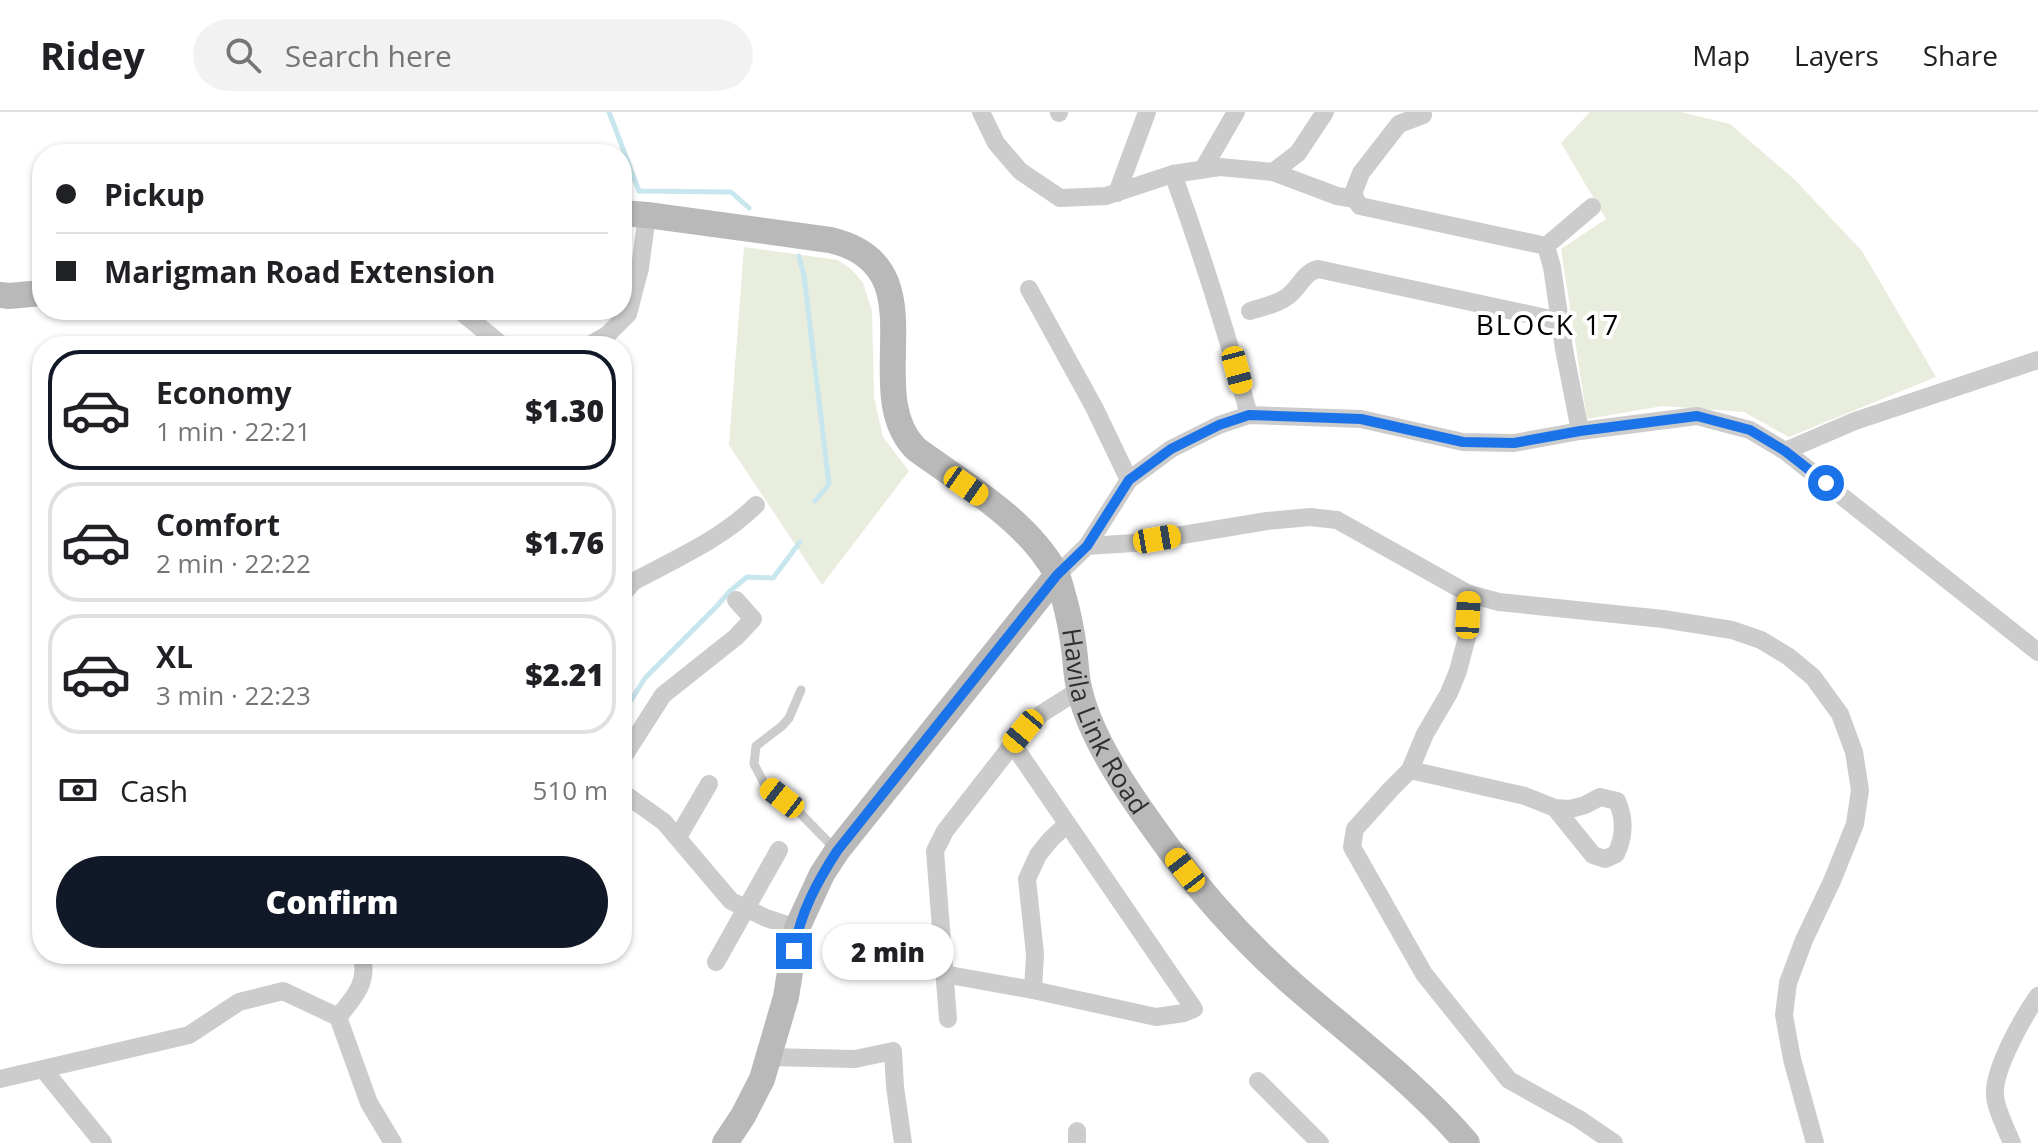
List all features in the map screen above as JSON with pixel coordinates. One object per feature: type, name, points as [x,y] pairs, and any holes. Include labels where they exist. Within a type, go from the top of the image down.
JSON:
[{"type":"street","points":[[981,112],[996,143],[1020,171],[1060,198],[1106,196],[1173,174],[1220,167],[1273,172],[1337,196],[1355,199]]},
{"type":"street","points":[[1117,193],[1147,112]]},
{"type":"street","points":[[1203,169],[1236,112]]},
{"type":"street","points":[[1273,172],[1298,153],[1325,112]]},
{"type":"street","points":[[1423,115],[1399,124],[1361,173],[1354,191],[1360,206],[1546,246]]},
{"type":"street","points":[[1173,174],[1198,241],[1249,415]]},
{"type":"street","points":[[1546,246],[1592,207]]},
{"type":"street","points":[[632,299],[640,268],[635,214]]},
{"type":"street","name":"Havila Link Road","points":[[635,214],[830,240],[849,245],[875,264],[887,282],[892,299],[893,376],[896,407],[905,438],[1007,515],[1030,537],[1057,575],[1070,621],[1079,690],[1089,722],[1169,849],[1240,932],[1295,986],[1438,1109],[1467,1143]]},
{"type":"street","points":[[1546,246],[1580,431]]},
{"type":"street","points":[[1250,311],[1292,294],[1308,272],[1318,269],[1560,321]]},
{"type":"street","points":[[1029,289],[1094,407],[1129,480]]},
{"type":"street","points":[[0,295],[32,294]]},
{"type":"street","points":[[471,320],[491,336]]},
{"type":"street","points":[[605,336],[622,320]]},
{"type":"street","points":[[1785,451],[1855,421],[2038,360]]},
{"type":"street","points":[[725,1143],[762,1079],[786,997],[797,928],[822,874],[837,851],[1057,575],[1087,546],[1129,480],[1171,449],[1219,425],[1249,415],[1361,419],[1463,442],[1514,443],[1697,416],[1750,430],[1785,451],[2035,646]]},
{"type":"street","points":[[632,583],[724,532],[756,505]]},
{"type":"street","points":[[1087,546],[1134,543],[1267,521],[1310,517],[1337,520],[1469,594],[1499,602],[1663,619],[1732,630],[1761,640],[1789,657],[1813,677],[1840,714],[1854,752],[1860,790],[1855,824],[1788,983],[1784,1015],[1792,1059],[1815,1143]]},
{"type":"street","points":[[1469,594],[1467,637],[1449,693],[1425,734],[1410,770],[1355,829],[1352,847],[1424,974],[1509,1080],[1579,1119],[1614,1143]]},
{"type":"street","points":[[632,743],[663,695],[736,637],[753,619],[736,600]]},
{"type":"street","points":[[948,1019],[935,851],[945,831],[1012,743],[1041,714],[1079,690]]},
{"type":"street","points":[[944,974],[1156,1017],[1194,1009],[1012,743]]},
{"type":"street","points":[[1410,770],[1525,796],[1555,808]]},
{"type":"street","points":[[678,837],[709,784]]},
{"type":"street","points":[[632,799],[664,822],[731,901],[745,910],[797,928]]},
{"type":"street","points":[[1033,990],[1035,954],[1027,879],[1038,855],[1066,825]]},
{"type":"street","points":[[716,962],[779,850]]},
{"type":"street","points":[[338,1017],[363,984],[365,964]]},
{"type":"street","points":[[0,1079],[189,1035],[239,1002],[283,991],[338,1017],[369,1103],[393,1143]]},
{"type":"street","points":[[2012,1143],[1995,1095],[2001,1062],[2038,996]]},
{"type":"street","points":[[768,1057],[855,1059],[893,1051],[903,1143]]},
{"type":"street","points":[[43,1069],[103,1143]]},
{"type":"street","points":[[1258,1081],[1320,1143]]},
{"type":"lane","points":[[801,690],[789,718],[756,746],[754,764],[765,785],[798,811],[837,851]]},
{"type":"green space","points":[[1590,112],[1681,112],[1730,124],[1795,180],[1862,251],[1936,377],[1789,437],[1744,412],[1663,406],[1587,419],[1561,249],[1606,219],[1561,143]]},
{"type":"green space","points":[[744,247],[838,260],[863,283],[872,311],[874,397],[883,437],[909,471],[822,585],[729,445]]},
{"type":"waterway","points":[[609,112],[621,144]]},
{"type":"waterway","points":[[632,173],[639,191],[731,192],[749,208]]},
{"type":"waterway","points":[[799,256],[829,484],[815,501]]},
{"type":"waterway","points":[[632,699],[645,678],[730,591],[747,577],[773,578],[800,542]]},
{"type":"district","name":"BLOCK 17","points":[[1548,325]]},
{"type":"route","points":[[794,951],[797,928],[822,874],[837,851],[1057,575],[1087,546],[1129,480],[1171,449],[1219,425],[1249,415],[1361,419],[1463,442],[1514,443],[1697,416],[1750,430],[1785,451],[1826,483]]}]
